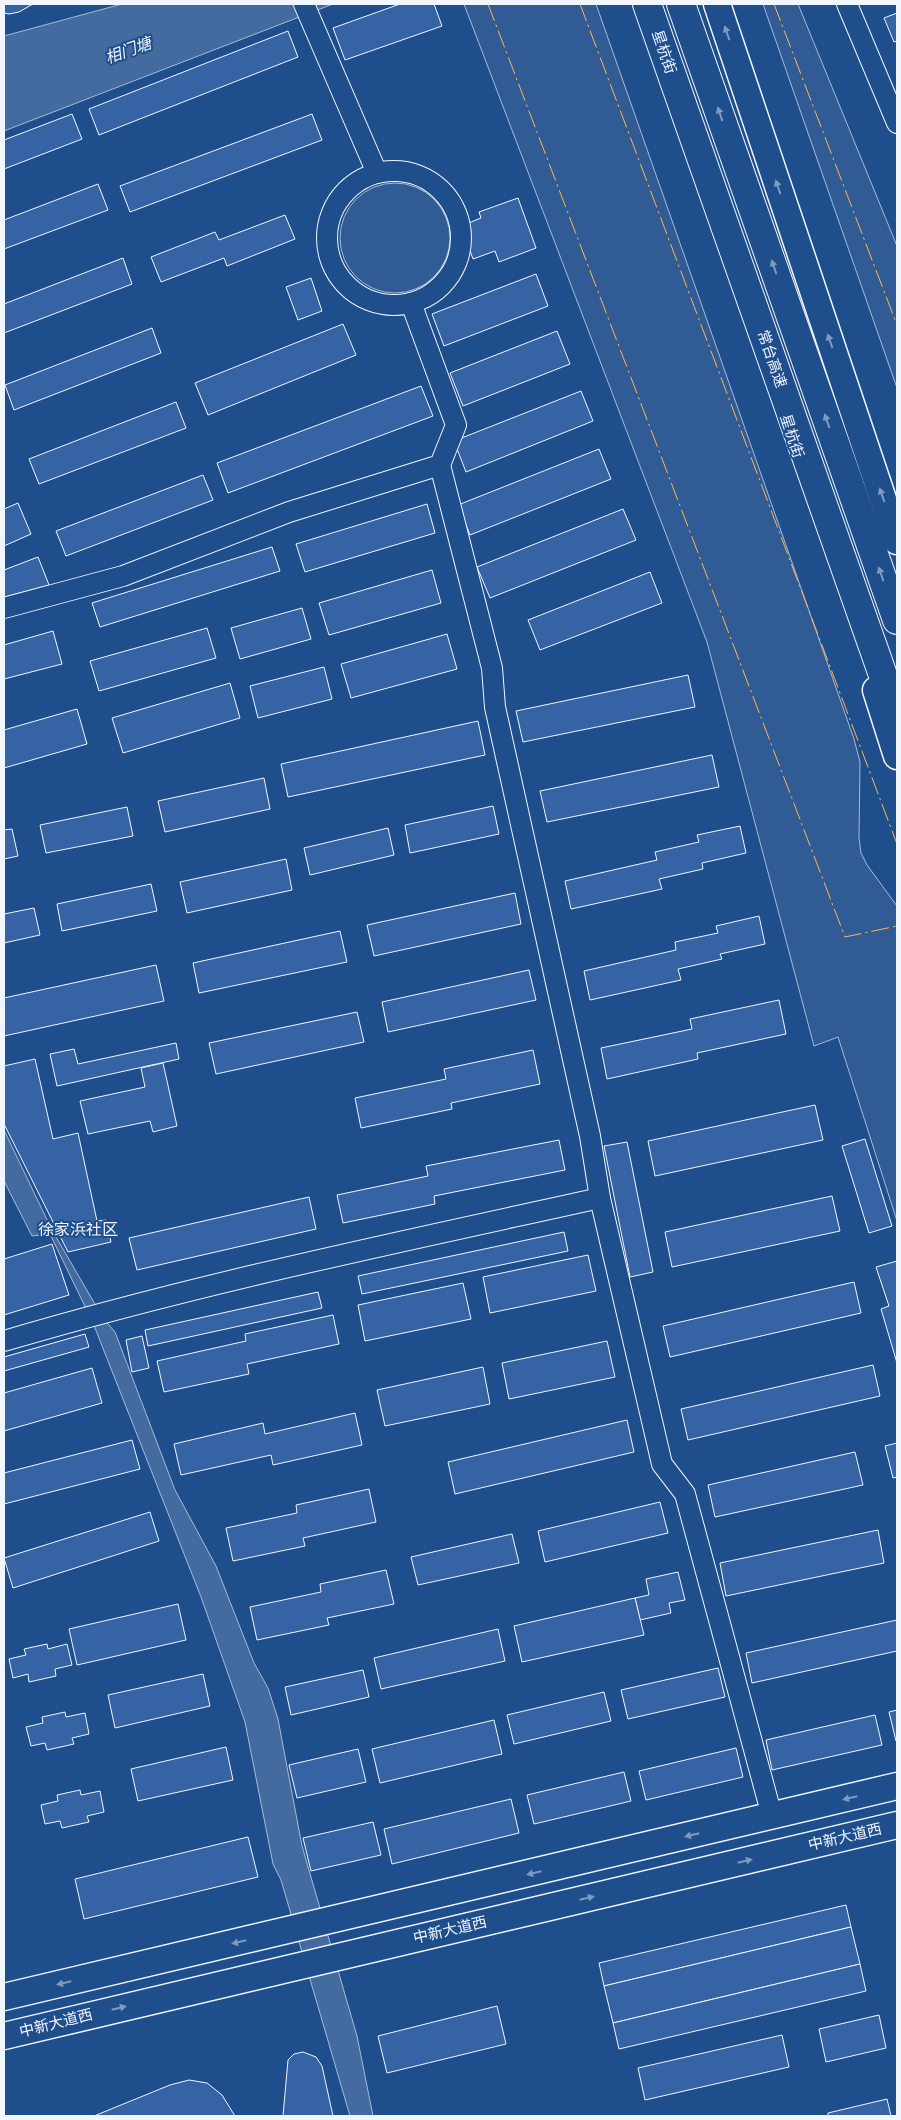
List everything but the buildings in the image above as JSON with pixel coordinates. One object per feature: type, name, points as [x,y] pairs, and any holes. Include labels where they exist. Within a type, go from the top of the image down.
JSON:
[{"type":"highway","name":"常台高速","points":[[647,4],[897,715]]},
{"type":"highway","points":[[681,4],[897,620]]},
{"type":"main road","name":"星杭街","points":[[647,4],[776,387],[897,756]]},
{"type":"main road","points":[[717,4],[897,541]]},
{"type":"main road","points":[[4,1998],[897,1786]]},
{"type":"main road","name":"中新大道西","points":[[4,2036],[297,1965],[897,1825]]},
{"type":"main road","points":[[361,1914],[370,1949]]},
{"type":"street","points":[[304,4],[377,173]]},
{"type":"street","points":[[847,4],[897,123]]},
{"type":"street","points":[[398,171],[419,175],[437,186],[446,196],[459,221],[461,242],[457,262],[446,280],[430,294],[411,303],[390,305],[370,300],[351,290],[338,274],[329,255],[327,234],[330,221],[342,196],[358,182],[377,173],[398,171]]},
{"type":"street","points":[[411,303],[456,425],[440,465],[492,668],[495,707],[590,1136],[600,1198],[662,1464],[685,1494],[772,1816]]},
{"type":"street","points":[[4,608],[123,576],[289,512],[440,465]]},
{"type":"street","points":[[4,1341],[103,1312],[335,1256],[600,1198]]},
{"type":"shaded area","points":[[464,4],[596,4],[854,739],[860,762],[859,838],[861,853],[867,865],[897,906],[897,1221],[838,1037],[814,1046],[707,642]]},
{"type":"shaded area","points":[[763,4],[798,4],[897,246],[897,388]]},
{"type":"shaded area","points":[[395,183],[416,187],[434,199],[446,217],[450,238],[446,259],[434,277],[416,289],[395,293],[374,289],[356,277],[344,259],[340,238],[344,217],[356,199],[374,187]]},
{"type":"water","name":"相门塘","points":[[122,4],[333,4],[4,131],[4,36]]},
{"type":"water","points":[[4,1130],[52,1230],[103,1318],[115,1332],[175,1490],[216,1566],[254,1663],[268,1688],[278,1719],[302,1846],[357,2036],[373,2116],[350,2116],[281,1880],[273,1864],[245,1722],[201,1597],[93,1323],[50,1234],[32,1236],[4,1181]]},
{"type":"power","points":[[488,4],[845,937],[897,926]]},
{"type":"power","points":[[580,4],[897,844]]},
{"type":"power","points":[[774,4],[897,325]]},
{"type":"district","name":"徐家浜社区","points":[[78,1229]]}]
